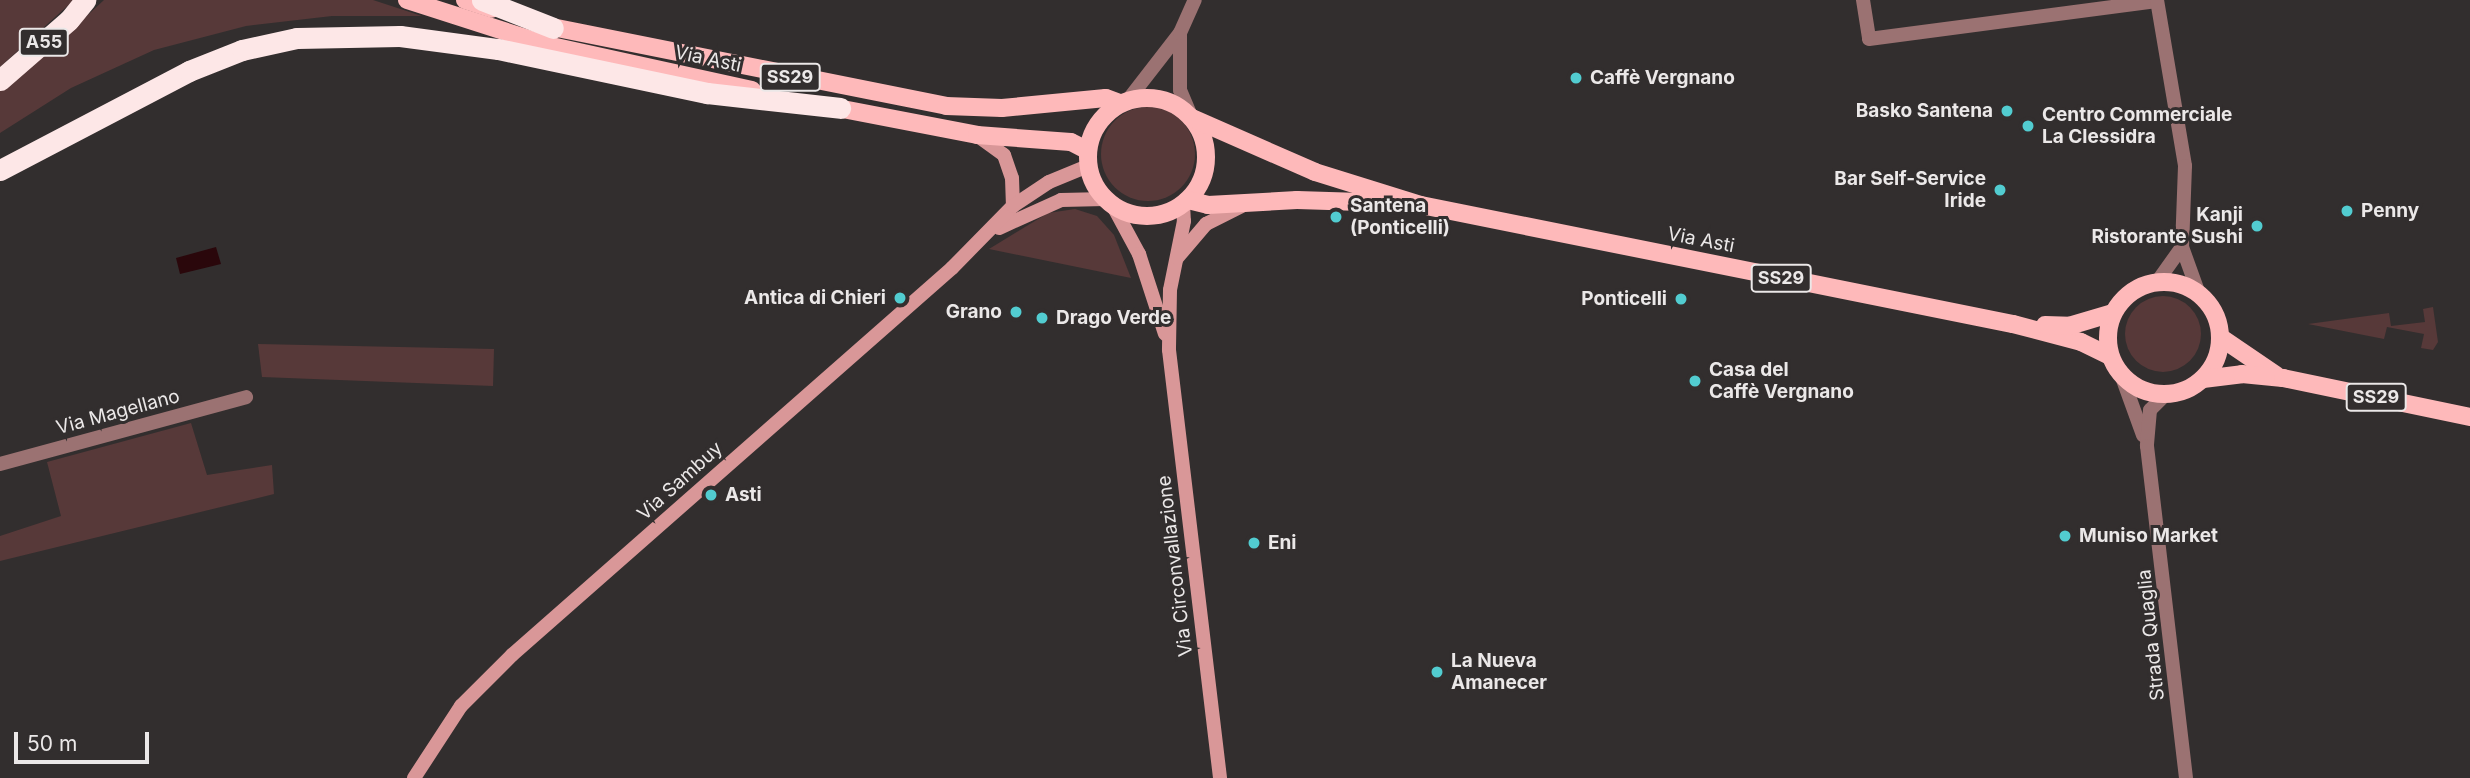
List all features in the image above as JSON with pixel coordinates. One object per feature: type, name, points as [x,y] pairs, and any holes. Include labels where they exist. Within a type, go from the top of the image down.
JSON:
[{"type":"highway","name":"A55","points":[[0,80],[69,20],[85,0]]},
{"type":"highway","points":[[482,0],[553,28]]},
{"type":"highway","points":[[0,170],[189,71],[242,50],[337,35],[400,36],[498,48],[707,93],[840,108]]},
{"type":"main road","name":"Via Asti","points":[[407,0],[573,51],[977,135],[1071,142],[1088,158]]},
{"type":"main road","name":"Via Asti","points":[[465,0],[553,28],[946,106],[1002,108],[1106,98],[1124,102]]},
{"type":"main road","points":[[1163,99],[1192,118],[1202,133],[1205,169],[1185,202],[1148,216],[1109,203],[1088,158],[1098,122],[1124,102],[1163,99]]},
{"type":"main road","name":"Via Asti","points":[[1192,118],[1315,172],[1421,205],[2013,324],[2081,342],[2110,356]]},
{"type":"main road","name":"Via Asti","points":[[1185,202],[1208,205],[1252,201],[1421,205]]},
{"type":"main road","points":[[2157,282],[2172,282],[2199,294],[2214,313],[2220,337],[2216,360],[2203,379],[2186,390],[2165,395],[2142,390],[2122,377],[2110,356],[2108,327],[2113,313],[2130,293],[2157,282]]},
{"type":"main road","name":"Via Asti","points":[[2013,324],[2069,326],[2113,313]]},
{"type":"main road","points":[[2220,337],[2283,378]]},
{"type":"main road","points":[[2203,379],[2242,374],[2283,378]]},
{"type":"main road","name":"SS29","points":[[2283,378],[2470,416]]},
{"type":"street","points":[[1124,102],[1180,33],[1195,0]]},
{"type":"street","points":[[1863,0],[1869,39],[2157,0],[2185,166],[2182,247],[2199,294]]},
{"type":"street","points":[[1180,33],[1180,90],[1192,118]]},
{"type":"street","points":[[977,135],[1004,155],[1012,178],[1013,206]]},
{"type":"street","name":"Via Sambuy","points":[[414,778],[444,728],[495,670],[992,231],[1013,206],[1088,158]]},
{"type":"street","name":"Via Sambuy","points":[[992,231],[1061,200],[1109,203]]},
{"type":"street","points":[[1174,261],[1206,224],[1252,201]]},
{"type":"street","name":"Via Circonvallazione","points":[[1185,202],[1184,220],[1174,261],[1169,349],[1220,778]]},
{"type":"street","name":"Via Circonvallazione","points":[[1109,203],[1139,254],[1169,349]]},
{"type":"street","points":[[2157,282],[2182,247]]},
{"type":"street","name":"Strada Quaglia","points":[[2122,377],[2147,446]]},
{"type":"street","name":"Strada Quaglia","points":[[2165,395],[2150,410],[2147,446],[2186,778]]},
{"type":"street","name":"Via Magellano","points":[[0,464],[246,397]]},
{"type":"shaded area","points":[[0,0],[74,0],[0,67]]},
{"type":"shaded area","points":[[104,0],[373,0],[422,16],[332,16],[246,26],[154,50],[71,88],[0,133],[0,88],[28,70]]},
{"type":"shaded area","points":[[1148,107],[1166,111],[1181,121],[1191,136],[1195,154],[1191,172],[1181,187],[1166,197],[1148,201],[1130,197],[1115,187],[1105,172],[1101,154],[1105,136],[1115,121],[1130,111]]},
{"type":"shaded area","points":[[1075,209],[1097,216],[1114,235],[1131,278],[989,249],[1048,213]]},
{"type":"shaded area","points":[[216,247],[221,264],[180,274],[176,258]]},
{"type":"shaded area","points":[[2156,296],[2170,296],[2184,302],[2195,313],[2201,334],[2198,349],[2190,361],[2170,372],[2156,372],[2142,366],[2131,355],[2125,341],[2125,327],[2131,313],[2142,302]]},
{"type":"shaded area","points":[[2433,307],[2438,342],[2433,350],[2421,348],[2424,334],[2387,327],[2384,339],[2308,324],[2389,313],[2391,326],[2425,322],[2423,309]]},
{"type":"shaded area","points":[[258,344],[494,349],[493,386],[262,377]]},
{"type":"shaded area","points":[[191,423],[207,475],[272,465],[274,494],[0,561],[0,536],[61,516],[47,462]]},
{"type":"place","name":"Caffè Vergnano","points":[[1576,78]]},
{"type":"place","name":"Basko Santena","points":[[2007,111]]},
{"type":"place","name":"Centro Commerciale La Clessidra","points":[[2028,126]]},
{"type":"place","name":"Bar Self-Service Iride","points":[[2000,190]]},
{"type":"place","name":"Penny","points":[[2347,211]]},
{"type":"place","name":"Santena (Ponticelli)","points":[[1336,217]]},
{"type":"place","name":"Kanji Ristorante Sushi","points":[[2257,226]]},
{"type":"place","name":"Antica di Chieri","points":[[900,298]]},
{"type":"place","name":"Ponticelli","points":[[1681,299]]},
{"type":"place","name":"Grano","points":[[1016,312]]},
{"type":"place","name":"Drago Verde","points":[[1042,318]]},
{"type":"place","name":"Casa del Caffè Vergnano","points":[[1695,381]]},
{"type":"place","name":"Asti","points":[[711,495]]},
{"type":"place","name":"Muniso Market","points":[[2065,536]]},
{"type":"place","name":"Eni","points":[[1254,543]]},
{"type":"place","name":"La Nueva Amanecer","points":[[1437,672]]}]
